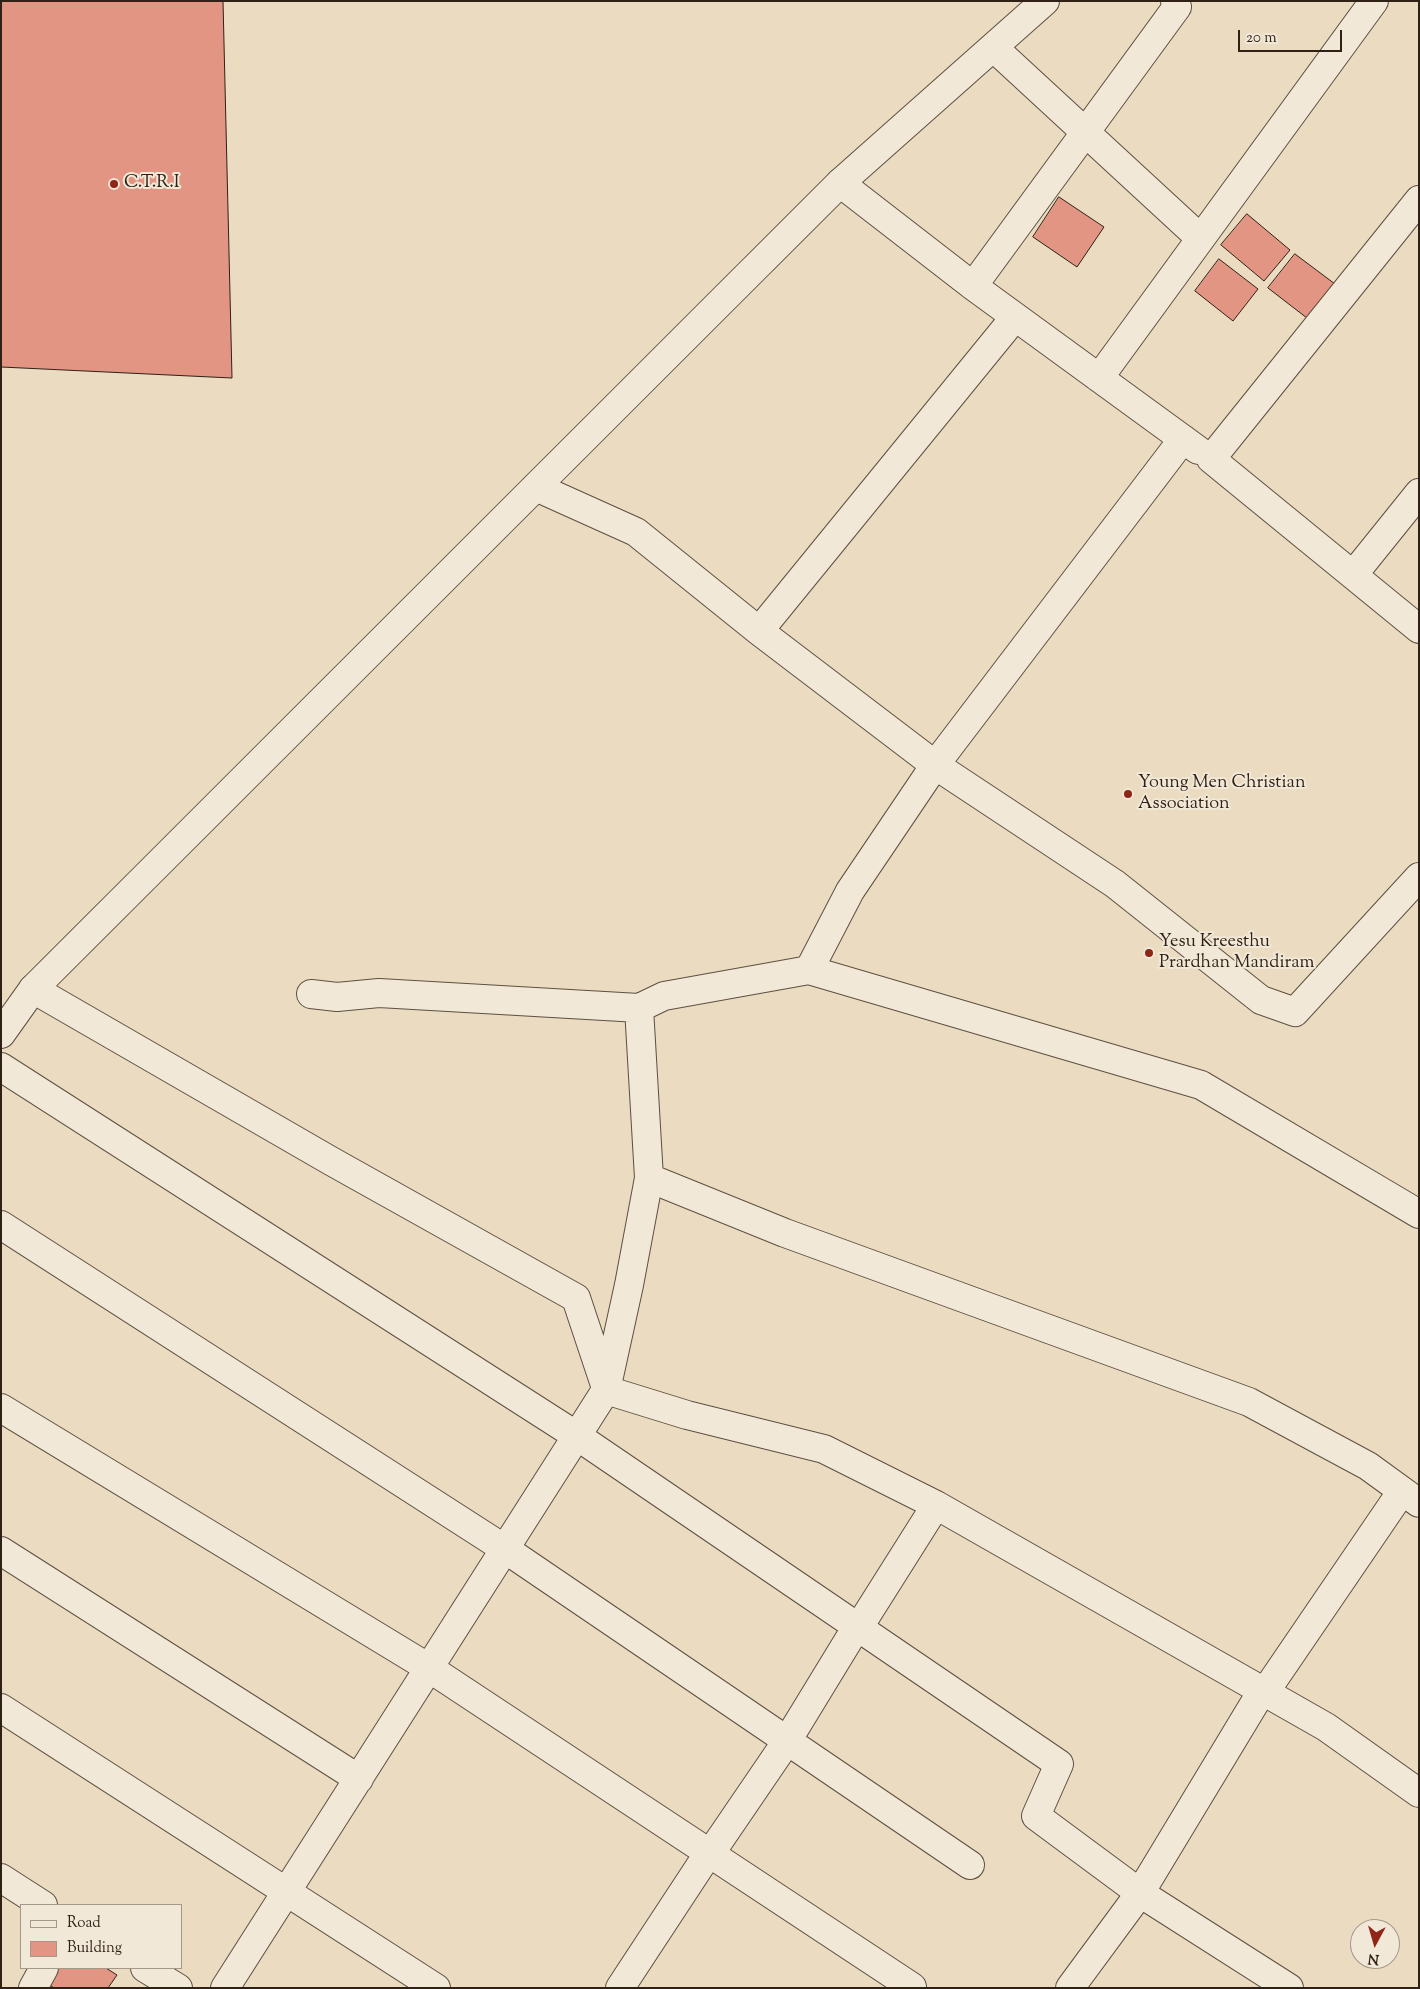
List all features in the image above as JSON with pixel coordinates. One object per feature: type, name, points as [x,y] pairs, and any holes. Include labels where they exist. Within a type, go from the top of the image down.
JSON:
[{"type":"street","points":[[1,1034],[32,989],[840,183],[1045,1]]},
{"type":"street","points":[[973,286],[1177,7],[1176,1]]},
{"type":"street","points":[[1099,378],[1374,1]]},
{"type":"street","points":[[994,48],[1200,238]]},
{"type":"street","points":[[840,183],[973,286],[1211,459],[1419,628]]},
{"type":"street","points":[[1211,459],[1419,200]]},
{"type":"street","points":[[759,631],[1015,317]]},
{"type":"street","points":[[809,970],[850,891],[935,764],[1183,438]]},
{"type":"street","points":[[536,487],[636,532],[759,631],[935,764],[1115,884],[1261,1000],[1295,1012],[1419,877]]},
{"type":"street","points":[[1353,575],[1419,493]]},
{"type":"street","points":[[311,994],[337,997],[379,993],[639,1008],[664,996],[809,970],[1201,1085],[1419,1214]]},
{"type":"street","points":[[32,989],[331,1161],[576,1298],[606,1390]]},
{"type":"street","points":[[225,1988],[606,1390],[629,1285],[649,1178],[639,1008]]},
{"type":"street","points":[[1,1067],[577,1436],[1059,1764],[1036,1816],[1140,1893],[1289,1988]]},
{"type":"street","points":[[649,1178],[785,1233],[1249,1402],[1368,1466],[1410,1497],[1265,1692],[1262,1691],[1140,1893],[1070,1988]]},
{"type":"street","points":[[1,1225],[505,1549],[970,1865]]},
{"type":"street","points":[[606,1390],[687,1415],[824,1449],[936,1505],[1326,1727],[1419,1793]]},
{"type":"street","points":[[1,1408],[429,1668],[912,1988]]},
{"type":"street","points":[[620,1988],[708,1854],[710,1854],[788,1741],[856,1628],[859,1628],[936,1505]]},
{"type":"street","points":[[1,1550],[358,1779]]},
{"type":"street","points":[[1,1708],[436,1988]]},
{"type":"street","points":[[1,1878],[41,1904]]},
{"type":"street","points":[[33,1988],[43,1969]]},
{"type":"street","points":[[147,1969],[178,1988]]},
{"type":"building","name":"C.T.R.I","points":[[1,1],[223,1],[232,378],[1,367]]},
{"type":"building","points":[[1059,197],[1104,227],[1077,267],[1033,237]]},
{"type":"building","points":[[1247,214],[1290,250],[1264,281],[1221,245]]},
{"type":"building","points":[[1295,254],[1343,290],[1316,325],[1268,288]]},
{"type":"building","points":[[1219,259],[1258,289],[1233,321],[1195,291]]},
{"type":"building","points":[[56,1969],[108,1969],[117,1975],[108,1988],[54,1988],[47,1983]]},
{"type":"place","name":"C.T.R.I","points":[[114,184]]},
{"type":"place","name":"Young Men Christian Association","points":[[1128,794]]},
{"type":"place","name":"Yesu Kreesthu Prardhan Mandiram","points":[[1149,953]]}]
